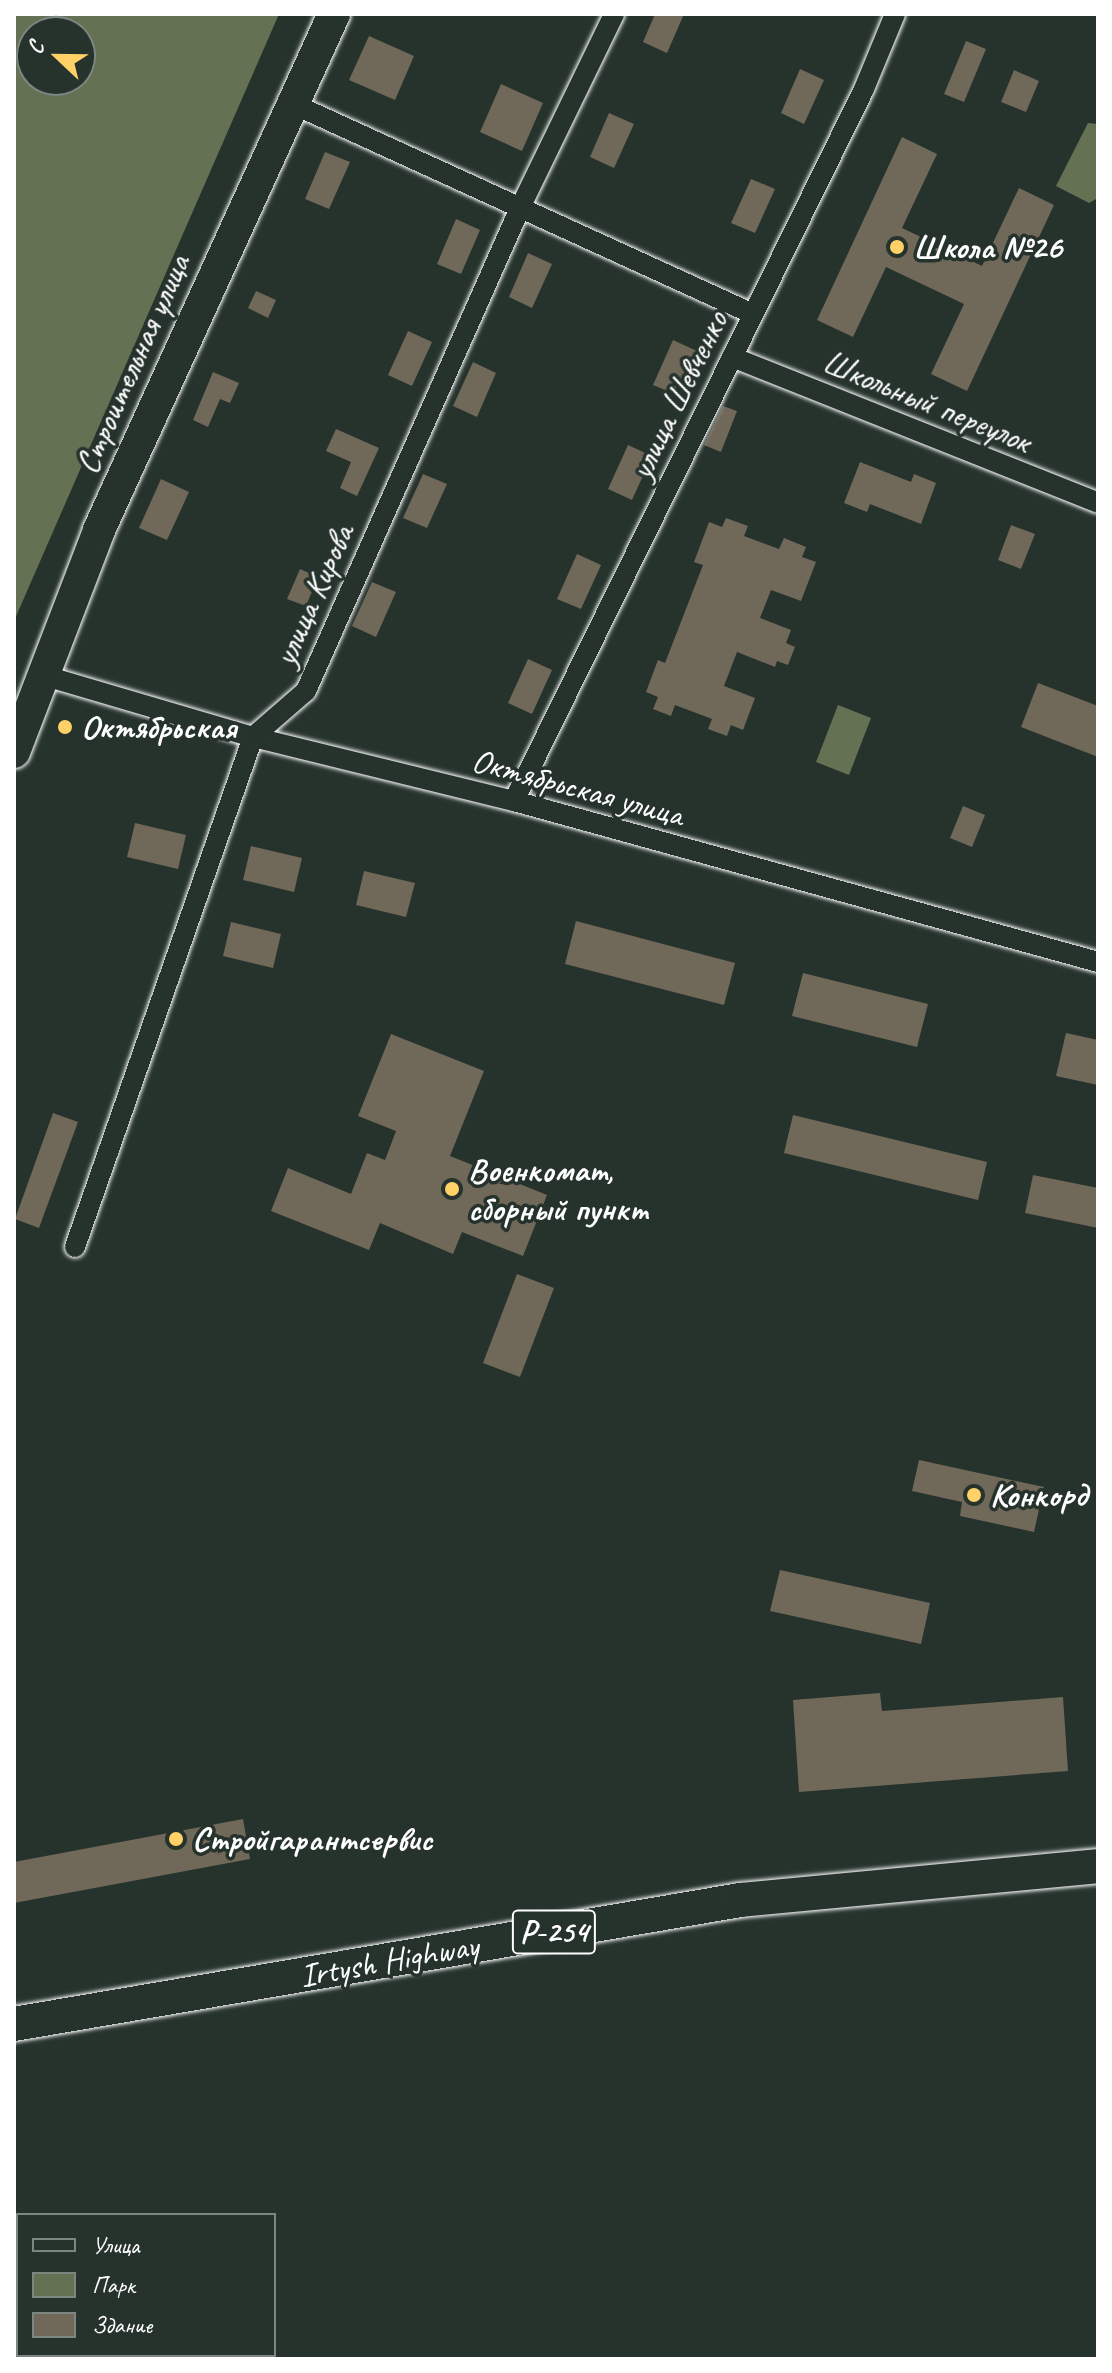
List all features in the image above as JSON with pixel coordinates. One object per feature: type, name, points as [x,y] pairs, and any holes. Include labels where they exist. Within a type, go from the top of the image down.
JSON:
[{"type":"highway","name":"Irtysh Highway","points":[[14,2024],[740,1900],[1098,1866]]},
{"type":"main road","name":"Строительная улица","points":[[14,752],[106,516],[334,14]]},
{"type":"street","name":"улица Кирова","points":[[75,1247],[253,737],[306,691],[520,208],[614,14]]},
{"type":"street","name":"улица Шевченко","points":[[514,801],[864,89],[895,14]]},
{"type":"street","points":[[291,103],[753,314]]},
{"type":"street","name":"Школьный переулок","points":[[732,357],[1098,503]]},
{"type":"street","name":"Октябрьская улица","points":[[42,675],[253,737],[514,801],[1098,962]]},
{"type":"green space","points":[[14,14],[279,14],[14,621]]},
{"type":"green space","points":[[1088,123],[1098,124],[1098,198],[1089,203],[1056,186]]},
{"type":"green space","points":[[838,705],[871,718],[849,775],[816,762]]},
{"type":"building","points":[[655,14],[684,14],[667,53],[643,42]]},
{"type":"building","points":[[369,36],[414,56],[395,100],[349,80]]},
{"type":"building","points":[[966,41],[986,49],[964,102],[944,94]]},
{"type":"building","points":[[800,69],[824,80],[804,124],[781,113]]},
{"type":"building","points":[[1014,70],[1039,81],[1026,112],[1001,102]]},
{"type":"building","points":[[501,84],[543,103],[522,151],[480,132]]},
{"type":"building","points":[[609,113],[634,124],[614,168],[590,157]]},
{"type":"building","name":"Школа №26","points":[[902,137],[937,154],[902,228],[982,266],[1019,188],[1054,205],[967,391],[931,374],[964,304],[886,267],[853,337],[817,320]]},
{"type":"building","points":[[325,152],[350,162],[329,209],[305,199]]},
{"type":"building","points":[[751,179],[775,189],[755,233],[731,223]]},
{"type":"building","points":[[456,219],[480,230],[461,274],[437,264]]},
{"type":"building","points":[[528,253],[552,264],[532,308],[509,297]]},
{"type":"building","points":[[256,291],[276,300],[268,318],[248,308]]},
{"type":"building","points":[[408,331],[432,342],[412,386],[388,375]]},
{"type":"building","points":[[673,340],[697,351],[677,395],[653,385]]},
{"type":"building","points":[[473,362],[496,373],[477,417],[453,406]]},
{"type":"building","points":[[213,372],[239,383],[230,403],[220,399],[208,427],[193,420]]},
{"type":"building","points":[[723,406],[737,411],[721,452],[704,445]]},
{"type":"building","points":[[336,429],[379,448],[357,496],[340,488],[351,462],[326,451]]},
{"type":"building","points":[[628,445],[652,456],[632,500],[608,489]]},
{"type":"building","points":[[860,462],[911,482],[914,474],[936,483],[921,524],[870,504],[867,512],[844,503]]},
{"type":"building","points":[[423,474],[447,484],[427,528],[403,518]]},
{"type":"building","points":[[161,479],[189,492],[167,540],[139,528]]},
{"type":"building","points":[[726,518],[748,526],[744,536],[779,549],[784,538],[806,547],[802,557],[816,562],[801,601],[771,590],[760,618],[791,630],[786,643],[795,647],[788,665],[777,661],[775,667],[737,652],[724,686],[755,698],[743,730],[731,725],[727,736],[708,729],[712,719],[675,705],[671,716],[653,709],[658,697],[646,692],[658,660],[665,663],[703,565],[694,562],[709,522],[722,527]]},
{"type":"building","points":[[1011,525],[1035,534],[1021,569],[998,560]]},
{"type":"building","points":[[577,554],[601,565],[581,609],[557,599]]},
{"type":"building","points":[[300,569],[318,577],[306,606],[287,599]]},
{"type":"building","points":[[372,582],[396,592],[376,637],[352,626]]},
{"type":"building","points":[[528,659],[552,670],[532,714],[508,703]]},
{"type":"building","points":[[1038,683],[1098,706],[1098,757],[1021,727]]},
{"type":"building","points":[[963,806],[985,815],[972,847],[950,838]]},
{"type":"building","points":[[135,823],[186,835],[178,869],[127,857]]},
{"type":"building","points":[[251,846],[302,858],[294,892],[243,880]]},
{"type":"building","points":[[364,871],[415,883],[406,917],[356,905]]},
{"type":"building","points":[[576,921],[735,963],[724,1005],[565,964]]},
{"type":"building","points":[[231,922],[281,934],[273,968],[223,956]]},
{"type":"building","points":[[803,973],[928,1004],[917,1047],[792,1016]]},
{"type":"building","points":[[1066,1033],[1098,1040],[1098,1085],[1056,1076]]},
{"type":"building","name":"Военкомат, сборный пункт","points":[[391,1034],[484,1071],[450,1156],[547,1195],[523,1256],[462,1232],[453,1254],[380,1223],[369,1250],[271,1211],[288,1168],[351,1194],[367,1153],[385,1160],[396,1131],[358,1116]]},
{"type":"building","points":[[53,1113],[78,1122],[39,1228],[15,1219]]},
{"type":"building","points":[[793,1115],[987,1162],[978,1200],[784,1153]]},
{"type":"building","points":[[1033,1175],[1098,1188],[1098,1228],[1025,1213]]},
{"type":"building","points":[[517,1274],[554,1288],[520,1377],[483,1363]]},
{"type":"building","points":[[919,1460],[1044,1487],[1034,1532],[960,1516],[962,1502],[912,1491]]},
{"type":"building","points":[[780,1570],[930,1603],[921,1644],[770,1611]]},
{"type":"building","points":[[880,1693],[882,1711],[1063,1697],[1068,1771],[799,1792],[793,1700]]},
{"type":"building","points":[[243,1819],[250,1859],[14,1903],[14,1862]]},
{"type":"place","name":"Школа №26","points":[[897,247]]},
{"type":"place","name":"Октябрьская","points":[[65,727]]},
{"type":"place","name":"Военкомат, сборный пункт","points":[[452,1189]]},
{"type":"place","name":"Конкорд","points":[[974,1495]]},
{"type":"place","name":"Стройгарантсервис","points":[[176,1839]]}]
